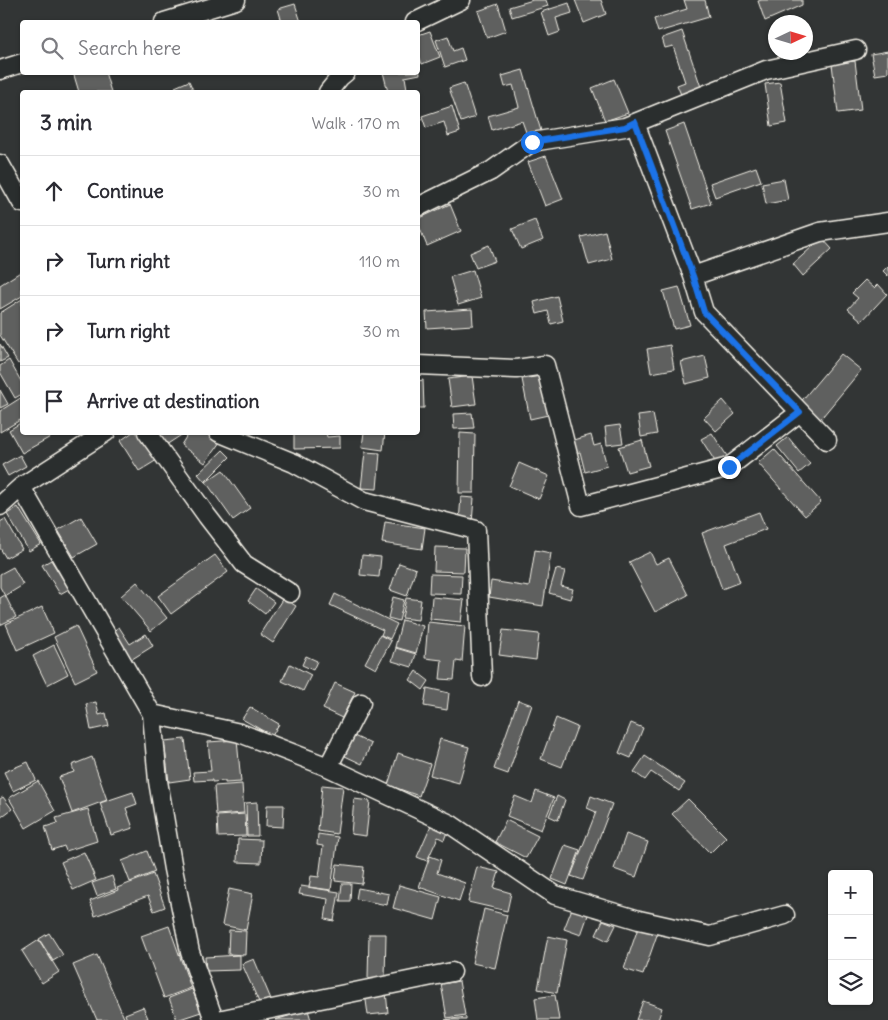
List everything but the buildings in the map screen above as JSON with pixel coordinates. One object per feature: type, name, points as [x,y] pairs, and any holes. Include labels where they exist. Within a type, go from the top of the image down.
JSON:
[{"type":"street","points":[[171,20],[236,0]]},
{"type":"street","points":[[419,20],[461,0]]},
{"type":"street","points":[[420,206],[492,171],[532,142],[625,127],[766,70],[856,50]]},
{"type":"street","points":[[0,70],[20,65]]},
{"type":"street","points":[[330,90],[342,75]]},
{"type":"street","points":[[635,122],[693,276],[704,312],[827,440]]},
{"type":"street","points":[[0,164],[20,199]]},
{"type":"street","points":[[693,276],[820,232],[888,222]]},
{"type":"street","points":[[420,364],[516,369],[545,365],[581,506],[729,467],[800,412]]},
{"type":"street","points":[[0,506],[21,487],[101,435]]},
{"type":"street","points":[[149,435],[244,564],[290,593]]},
{"type":"street","points":[[225,435],[294,463],[364,501],[476,530],[482,677]]},
{"type":"street","points":[[21,487],[152,714],[158,781],[190,952],[216,1020],[452,972]]},
{"type":"street","points":[[328,767],[362,704]]},
{"type":"street","points":[[152,714],[240,733],[328,767],[450,824],[555,895],[639,920],[710,936],[784,915]]},
{"type":"route","points":[[532,142],[625,127],[635,122],[693,276],[704,312],[800,412],[729,467]]}]
